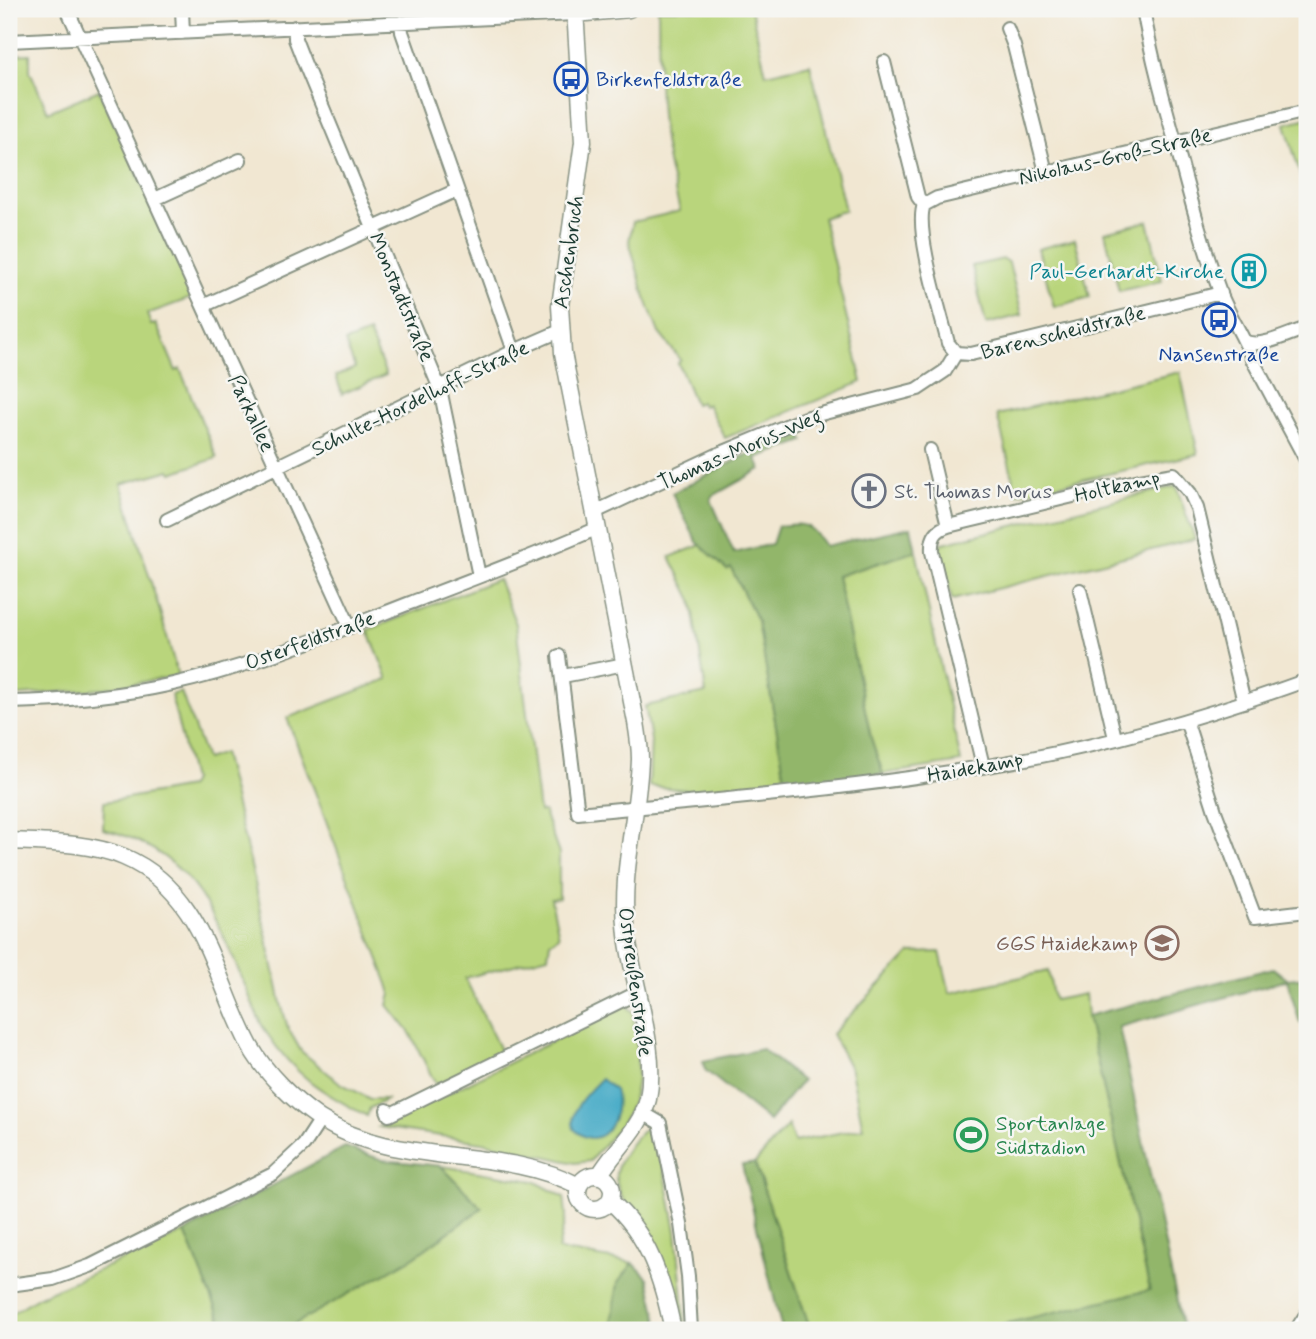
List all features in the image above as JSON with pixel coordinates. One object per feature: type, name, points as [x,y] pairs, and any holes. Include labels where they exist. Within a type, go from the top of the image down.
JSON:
[{"type":"street","name":"Parkallee","points":[[67,9],[350,626]]},
{"type":"street","points":[[182,9],[183,33]]},
{"type":"street","points":[[9,41],[629,9]]},
{"type":"street","points":[[1143,9],[1152,58],[1200,230],[1221,293],[1232,320],[1246,342],[1252,359],[1307,462]]},
{"type":"street","name":"Aschenbruch","points":[[575,12],[583,142],[561,293],[560,331],[597,520]]},
{"type":"street","points":[[401,22],[402,32],[514,351]]},
{"type":"street","name":"Monstadtstraße","points":[[295,27],[295,38],[304,62],[440,388],[479,576]]},
{"type":"street","points":[[1007,29],[1014,46],[1046,172]]},
{"type":"street","name":"Barenscheidstraße","points":[[884,62],[918,197],[924,205],[921,225],[948,343],[956,353],[971,355],[1221,293]]},
{"type":"street","name":"Nikolaus-Groß-Straße","points":[[924,205],[937,198],[1307,111]]},
{"type":"street","points":[[155,199],[240,160]]},
{"type":"street","points":[[203,306],[457,190]]},
{"type":"street","points":[[1246,342],[1262,342],[1307,328]]},
{"type":"street","name":"Schulte-Hordelhoff-Straße","points":[[167,520],[560,331]]},
{"type":"street","name":"Thomas-Morus-Weg","points":[[597,520],[719,454],[805,418],[919,389],[945,371],[956,353]]},
{"type":"street","points":[[930,450],[948,526],[939,529],[935,534],[932,552],[984,766]]},
{"type":"street","name":"Holtkamp","points":[[948,526],[1174,474],[1190,493],[1196,508],[1244,702]]},
{"type":"street","name":"Osterfeldstraße","points":[[9,702],[66,701],[172,684],[221,671],[350,626],[479,576],[597,520]]},
{"type":"street","name":"Ostpreußenstraße","points":[[597,520],[640,752],[624,889],[627,936],[648,1057],[649,1093],[643,1113],[599,1175]]},
{"type":"street","points":[[1080,590],[1115,738]]},
{"type":"street","points":[[559,656],[578,813],[634,808]]},
{"type":"street","points":[[563,676],[625,664]]},
{"type":"street","name":"Haidekamp","points":[[634,808],[908,779],[1027,759],[1186,720],[1307,680]]},
{"type":"street","points":[[1186,720],[1221,827],[1255,917],[1307,911]]},
{"type":"street","points":[[9,841],[101,849],[124,857],[167,886],[197,924],[251,1048],[284,1088],[321,1119],[344,1132],[377,1142],[537,1170],[579,1186]]},
{"type":"street","points":[[387,1110],[389,1115],[637,993]]},
{"type":"street","points":[[643,1113],[660,1123],[666,1143],[684,1245],[691,1330]]},
{"type":"street","points":[[9,1285],[53,1279],[90,1266],[272,1174],[304,1145],[321,1119]]},
{"type":"street","points":[[599,1175],[611,1185],[612,1191],[610,1201],[597,1209],[586,1206],[579,1198],[579,1186],[589,1176],[599,1175]]},
{"type":"street","points":[[610,1201],[632,1224],[652,1256],[674,1330]]},
{"type":"street","points":[[1296,1330],[1307,1313]]},
{"type":"green space","points":[[658,9],[751,9],[766,74],[810,64],[845,210],[823,218],[862,382],[725,438],[707,404],[695,404],[678,363],[681,360],[659,333],[645,297],[629,241],[633,222],[680,211],[668,164],[662,121]]},
{"type":"green space","points":[[30,54],[30,71],[48,112],[99,90],[194,297],[147,314],[151,325],[156,324],[176,371],[180,369],[217,458],[172,473],[170,470],[121,484],[178,676],[100,689],[9,696],[9,55]]},
{"type":"green space","points":[[1307,118],[1307,197],[1285,124]]},
{"type":"green space","points":[[1148,221],[1162,281],[1119,291],[1105,232]]},
{"type":"green space","points":[[1075,239],[1090,297],[1054,307],[1038,249]]},
{"type":"green space","points":[[1003,259],[1009,263],[1022,315],[986,324],[972,266]]},
{"type":"green space","points":[[369,333],[386,375],[342,394],[336,376],[355,368],[345,342]]},
{"type":"green space","points":[[1180,372],[1198,454],[1017,494],[997,415]]},
{"type":"green space","points":[[801,433],[804,441],[756,458],[761,469],[713,496],[711,500],[734,553],[772,544],[778,526],[795,524],[810,528],[825,546],[911,527],[916,551],[837,576],[871,738],[883,774],[786,784],[758,622],[731,568],[727,570],[697,542],[672,493],[768,444]]},
{"type":"green space","points":[[1176,486],[1195,539],[952,600],[939,544]]},
{"type":"green space","points":[[701,545],[727,569],[731,568],[758,622],[786,784],[708,792],[649,786],[651,740],[645,706],[706,693],[692,600],[670,557]]},
{"type":"green space","points":[[916,551],[961,762],[883,774],[871,738],[837,576]]},
{"type":"green space","points":[[498,579],[516,624],[539,812],[544,812],[559,854],[559,898],[551,899],[559,936],[550,942],[548,956],[465,978],[501,1052],[436,1085],[410,1033],[388,1005],[391,994],[388,984],[287,718],[388,679],[368,630]]},
{"type":"green space","points":[[181,692],[206,759],[223,753],[288,1028],[301,1051],[340,1083],[370,1099],[388,1099],[370,1108],[367,1116],[310,1082],[277,1047],[260,1021],[208,907],[177,867],[157,852],[132,839],[103,829],[104,802],[189,787],[192,780],[171,695]]},
{"type":"green space","name":"Sportanlage Südstadion","points":[[940,952],[950,993],[1048,971],[1054,1000],[1085,994],[1087,1016],[1150,1291],[978,1330],[808,1330],[809,1325],[755,1163],[788,1125],[794,1142],[863,1128],[851,1070],[832,1034],[910,953]]},
{"type":"green space","points":[[1273,968],[1287,979],[1307,977],[1307,1021],[1300,1023],[1287,980],[1119,1027],[1183,1330],[978,1330],[1150,1290],[1087,1016]]},
{"type":"green space","points":[[626,1005],[633,1012],[635,1027],[638,1057],[636,1086],[627,1115],[590,1161],[575,1163],[482,1142],[379,1127]]},
{"type":"green space","points":[[762,1049],[802,1081],[769,1121],[705,1070],[703,1061]]},
{"type":"green space","points":[[654,1125],[676,1231],[686,1330],[680,1330],[667,1278],[656,1248],[622,1198],[616,1179],[619,1164],[629,1147],[642,1132]]},
{"type":"green space","points":[[345,1147],[383,1160],[441,1166],[482,1208],[414,1257],[284,1330],[225,1330],[185,1232]]},
{"type":"green space","points":[[755,1163],[809,1326],[808,1330],[782,1330],[742,1165]]},
{"type":"green space","points":[[441,1166],[534,1181],[564,1197],[566,1214],[558,1250],[633,1263],[618,1283],[611,1330],[284,1330],[414,1257],[482,1208]]},
{"type":"green space","points":[[185,1232],[225,1330],[9,1330],[9,1315],[38,1297]]},
{"type":"green space","points":[[633,1263],[648,1278],[660,1330],[611,1330],[618,1283]]},
{"type":"water","points":[[601,1079],[615,1090],[616,1111],[608,1129],[593,1138],[574,1129],[573,1122],[576,1108]]},
{"type":"place","name":"Birkenfeldstraße","points":[[571,79]]},
{"type":"place","name":"Paul-Gerhardt-Kirche","points":[[1249,271]]},
{"type":"place","name":"Nansenstraße","points":[[1219,320]]},
{"type":"place","name":"St. Thomas Morus","points":[[869,491]]},
{"type":"place","name":"GGS Haidekamp","points":[[1162,943]]},
{"type":"place","name":"Sportanlage Südstadion","points":[[971,1135]]}]
